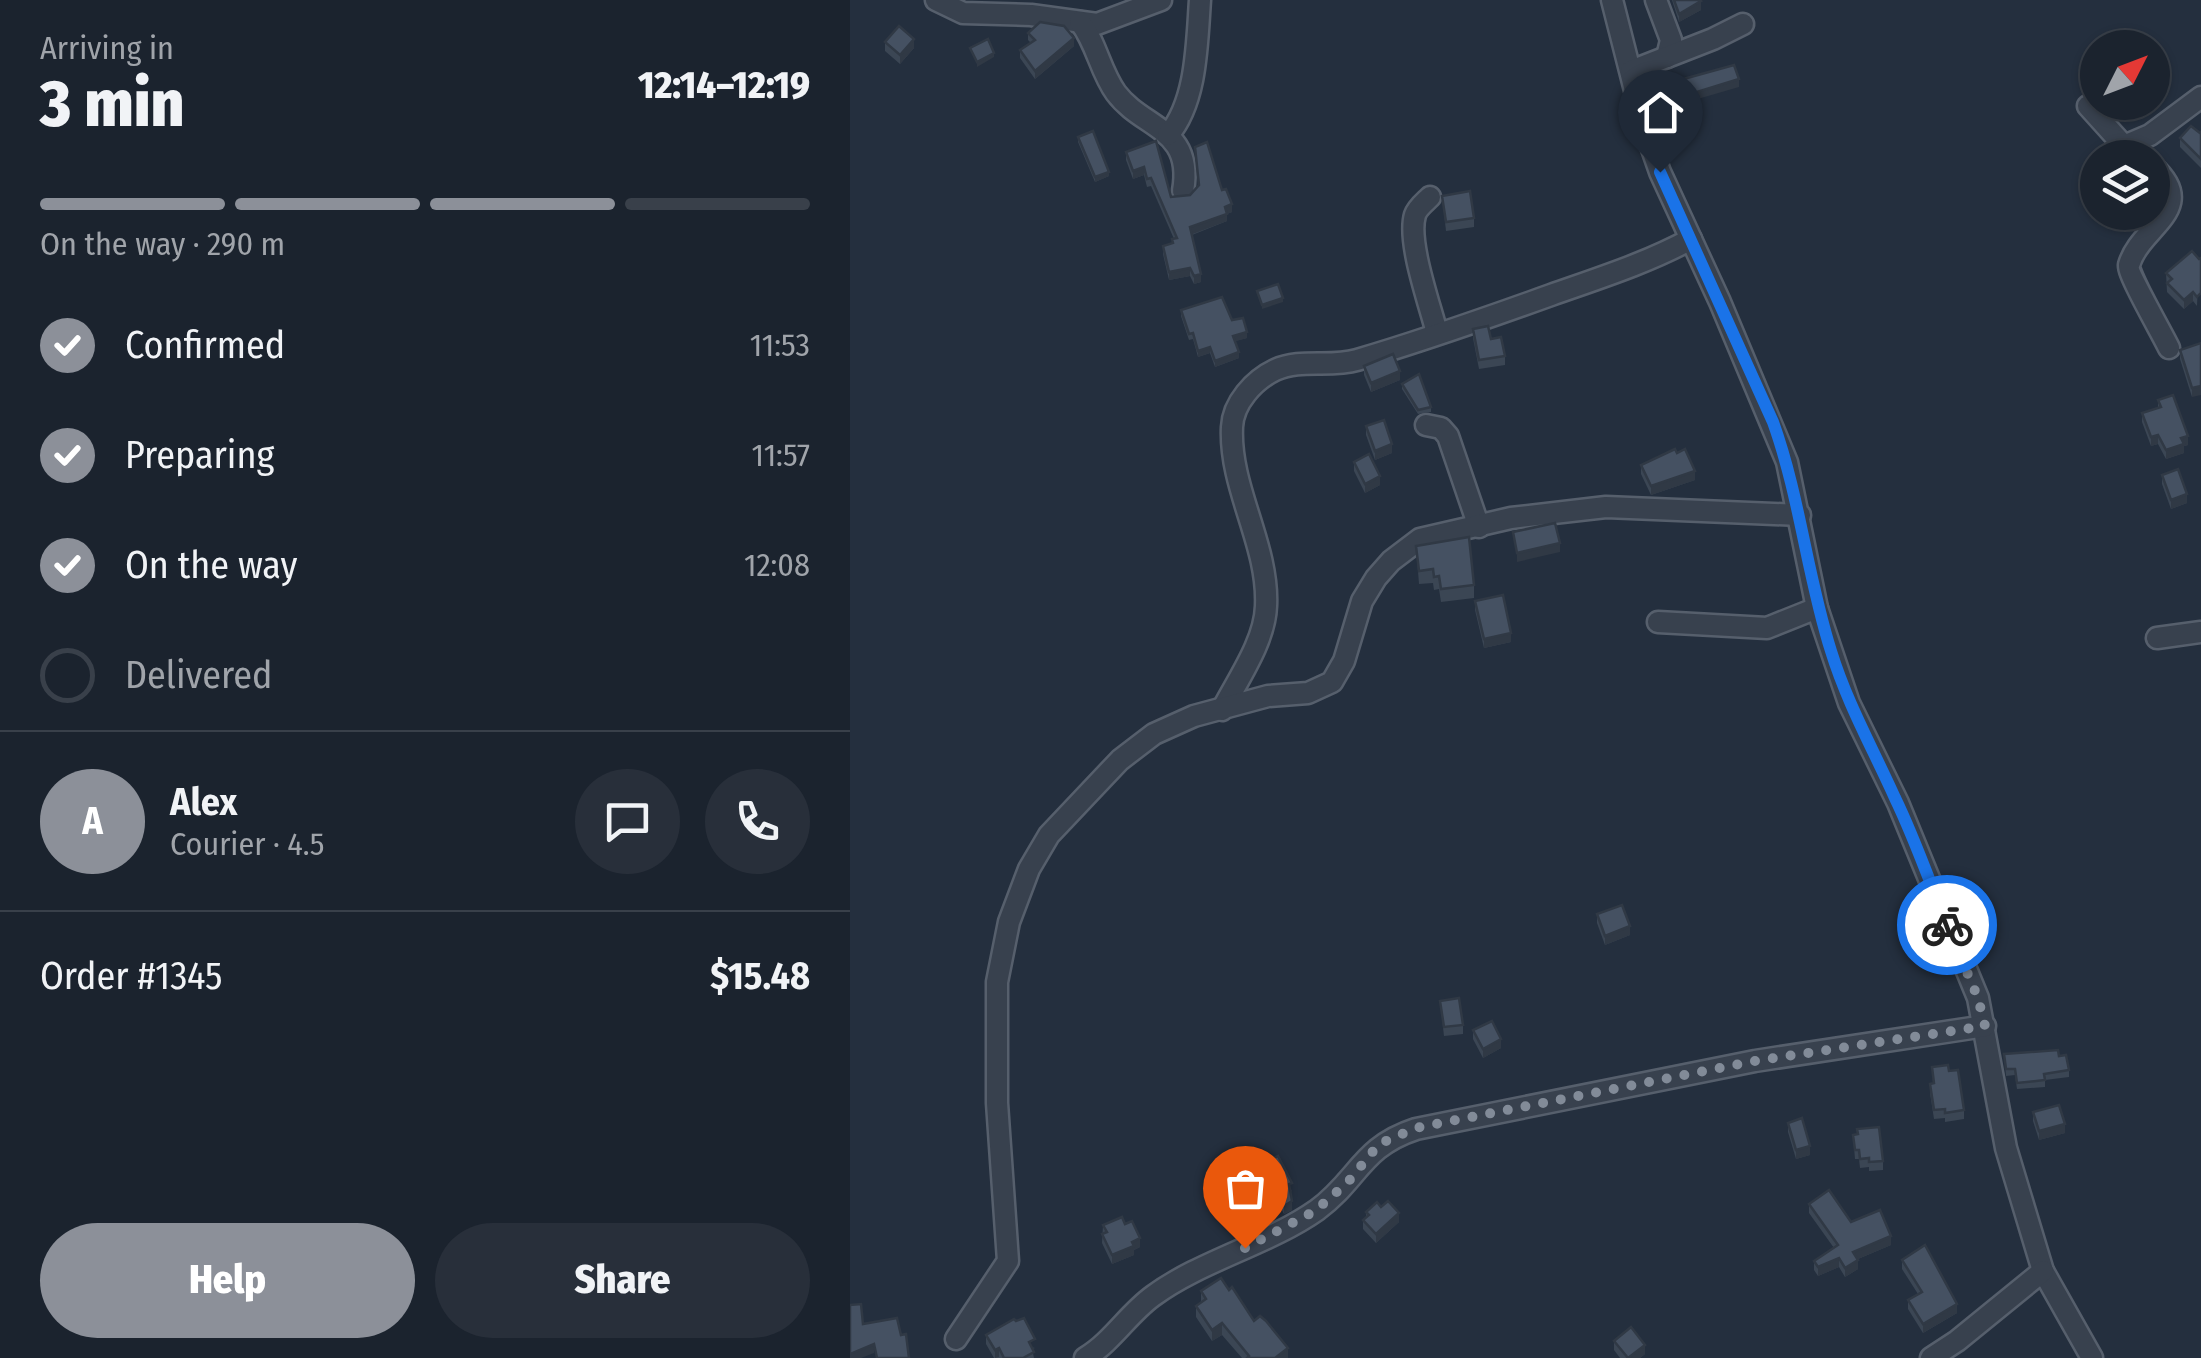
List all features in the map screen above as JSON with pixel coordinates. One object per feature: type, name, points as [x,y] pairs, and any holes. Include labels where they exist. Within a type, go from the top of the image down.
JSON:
[{"type":"street","points":[[936,0],[963,13],[1031,15],[1098,24],[1162,0]]},
{"type":"street","points":[[1168,135],[1186,104],[1200,0]]},
{"type":"street","points":[[1612,0],[1655,156],[1787,462],[1818,608],[1849,703],[1898,803],[1972,980],[1985,1026],[2006,1148],[2043,1271],[2092,1358]]},
{"type":"street","points":[[1656,0],[1671,40],[1667,57]]},
{"type":"street","points":[[1080,22],[1121,99],[1168,135],[1179,150],[1185,180],[1183,191]]},
{"type":"street","points":[[1631,70],[1743,24]]},
{"type":"street","points":[[2145,140],[2201,97]]},
{"type":"street","points":[[2101,120],[2121,140]]},
{"type":"street","points":[[2170,176],[2180,182],[2179,204],[2170,221]]},
{"type":"street","points":[[1430,197],[1415,216],[1415,230],[1417,257],[1438,333]]},
{"type":"street","points":[[2160,230],[2138,251],[2128,267],[2130,278],[2152,310],[2169,348]]},
{"type":"street","points":[[1222,710],[1261,631],[1266,608],[1264,576],[1239,478],[1232,426],[1239,401],[1272,371],[1292,364],[1338,366],[1633,266],[1691,238]]},
{"type":"street","points":[[1426,425],[1441,428],[1448,436],[1479,527]]},
{"type":"street","points":[[956,1339],[1008,1260],[997,1103],[996,982],[1010,922],[1029,869],[1049,834],[1141,743],[1194,716],[1268,696],[1308,694],[1332,682],[1344,661],[1362,601],[1390,561],[1420,538],[1511,518],[1606,506],[1800,515]]},
{"type":"street","points":[[1658,622],[1767,628],[1818,608]]},
{"type":"street","points":[[2157,638],[2201,632]]},
{"type":"street","points":[[1085,1358],[1155,1294],[1315,1211],[1348,1182],[1379,1144],[1393,1136],[1416,1128],[1755,1061],[1985,1026]]},
{"type":"street","points":[[1931,1358],[2043,1271]]},
{"type":"building","points":[[1674,0],[1700,0],[1701,1],[1679,14]]},
{"type":"building","points":[[1040,22],[1064,26],[1074,38],[1035,71],[1020,50],[1035,40],[1028,33]]},
{"type":"building","points":[[899,26],[914,39],[900,55],[885,42]]},
{"type":"building","points":[[988,39],[994,53],[977,62],[970,48]]},
{"type":"building","points":[[1734,65],[1739,79],[1684,96],[1680,80]]},
{"type":"building","points":[[2191,126],[2201,132],[2201,159],[2180,138]]},
{"type":"building","points":[[1093,131],[1109,172],[1095,177],[1078,137]]},
{"type":"building","points":[[1156,141],[1171,197],[1190,195],[1199,185],[1195,147],[1207,142],[1222,190],[1226,189],[1232,204],[1225,207],[1227,214],[1190,227],[1201,274],[1194,276],[1190,268],[1169,272],[1163,246],[1177,238],[1151,178],[1147,179],[1144,167],[1133,171],[1126,152]]},
{"type":"building","points":[[1470,191],[1474,218],[1446,222],[1442,196]]},
{"type":"building","points":[[2192,251],[2201,258],[2201,293],[2197,297],[2193,292],[2184,300],[2167,283],[2172,279],[2166,273]]},
{"type":"building","points":[[1278,284],[1283,298],[1262,305],[1257,291]]},
{"type":"building","points":[[1222,297],[1232,320],[1243,318],[1247,332],[1233,336],[1239,352],[1215,361],[1210,347],[1198,351],[1181,310]]},
{"type":"building","points":[[1488,326],[1491,339],[1501,337],[1505,356],[1479,360],[1473,329]]},
{"type":"building","points":[[2201,343],[2201,386],[2192,388],[2180,350]]},
{"type":"building","points":[[1393,354],[1400,371],[1371,383],[1364,366]]},
{"type":"building","points":[[1419,374],[1431,407],[1418,410],[1402,384]]},
{"type":"building","points":[[2173,395],[2188,436],[2181,438],[2184,444],[2166,450],[2158,435],[2151,437],[2142,413],[2161,407],[2158,400]]},
{"type":"building","points":[[1384,420],[1392,444],[1375,451],[1366,426]]},
{"type":"building","points":[[1675,449],[1677,453],[1685,449],[1695,471],[1651,486],[1641,465]]},
{"type":"building","points":[[1369,454],[1380,476],[1365,484],[1354,462]]},
{"type":"building","points":[[2178,469],[2187,494],[2171,500],[2162,475]]},
{"type":"building","points":[[1555,523],[1560,543],[1517,553],[1513,532]]},
{"type":"building","points":[[1469,537],[1474,585],[1441,589],[1433,569],[1419,571],[1416,546]]},
{"type":"building","points":[[1503,595],[1511,633],[1484,639],[1475,601]]},
{"type":"building","points":[[1622,905],[1630,926],[1605,936],[1597,914]]},
{"type":"building","points":[[1459,998],[1463,1025],[1444,1027],[1440,1001]]},
{"type":"building","points":[[1492,1021],[1501,1039],[1483,1049],[1473,1030]]},
{"type":"building","points":[[2058,1050],[2059,1056],[2066,1055],[2069,1070],[2044,1074],[2045,1080],[2017,1083],[2015,1069],[2006,1069],[2004,1054]]},
{"type":"building","points":[[1948,1065],[1949,1071],[1958,1070],[1964,1110],[1945,1113],[1945,1109],[1934,1110],[1930,1084],[1934,1083],[1932,1067]]},
{"type":"building","points":[[2059,1105],[2065,1124],[2039,1131],[2033,1112]]},
{"type":"building","points":[[1802,1118],[1810,1146],[1796,1150],[1788,1123]]},
{"type":"building","points":[[1879,1127],[1883,1161],[1860,1159],[1853,1135],[1858,1134],[1857,1129]]},
{"type":"building","points":[[1278,1156],[1292,1183],[1292,1201],[1284,1206],[1262,1164]]},
{"type":"building","points":[[1829,1190],[1851,1222],[1880,1210],[1891,1236],[1853,1252],[1858,1260],[1845,1268],[1839,1258],[1818,1267],[1814,1261],[1838,1245],[1809,1204]]},
{"type":"building","points":[[1388,1201],[1399,1213],[1376,1234],[1363,1220],[1377,1202],[1381,1207]]},
{"type":"building","points":[[1122,1217],[1125,1224],[1132,1221],[1140,1238],[1132,1242],[1134,1246],[1112,1255],[1102,1234],[1107,1232],[1103,1225]]},
{"type":"building","points":[[1925,1245],[1957,1304],[1923,1324],[1908,1300],[1922,1292],[1902,1260]]},
{"type":"building","points":[[1221,1278],[1229,1290],[1232,1287],[1254,1321],[1260,1316],[1288,1348],[1275,1358],[1247,1358],[1222,1323],[1212,1330],[1196,1306],[1206,1299],[1201,1291]]},
{"type":"building","points":[[861,1304],[863,1324],[897,1318],[901,1335],[906,1334],[909,1358],[877,1358],[874,1344],[850,1354],[850,1305]]},
{"type":"building","points":[[1024,1318],[1035,1339],[1029,1342],[1034,1352],[1023,1358],[1004,1358],[986,1335],[1014,1319]]},
{"type":"building","points":[[1631,1327],[1645,1345],[1628,1358],[1614,1341]]},
{"type":"way so far","points":[[1245,1248],[1315,1211],[1348,1182],[1379,1144],[1416,1128],[1755,1061],[1985,1026],[1965,963],[1947,925]]},
{"type":"route","points":[[1660,172],[1773,422],[1787,462],[1832,656],[1947,925]]}]
